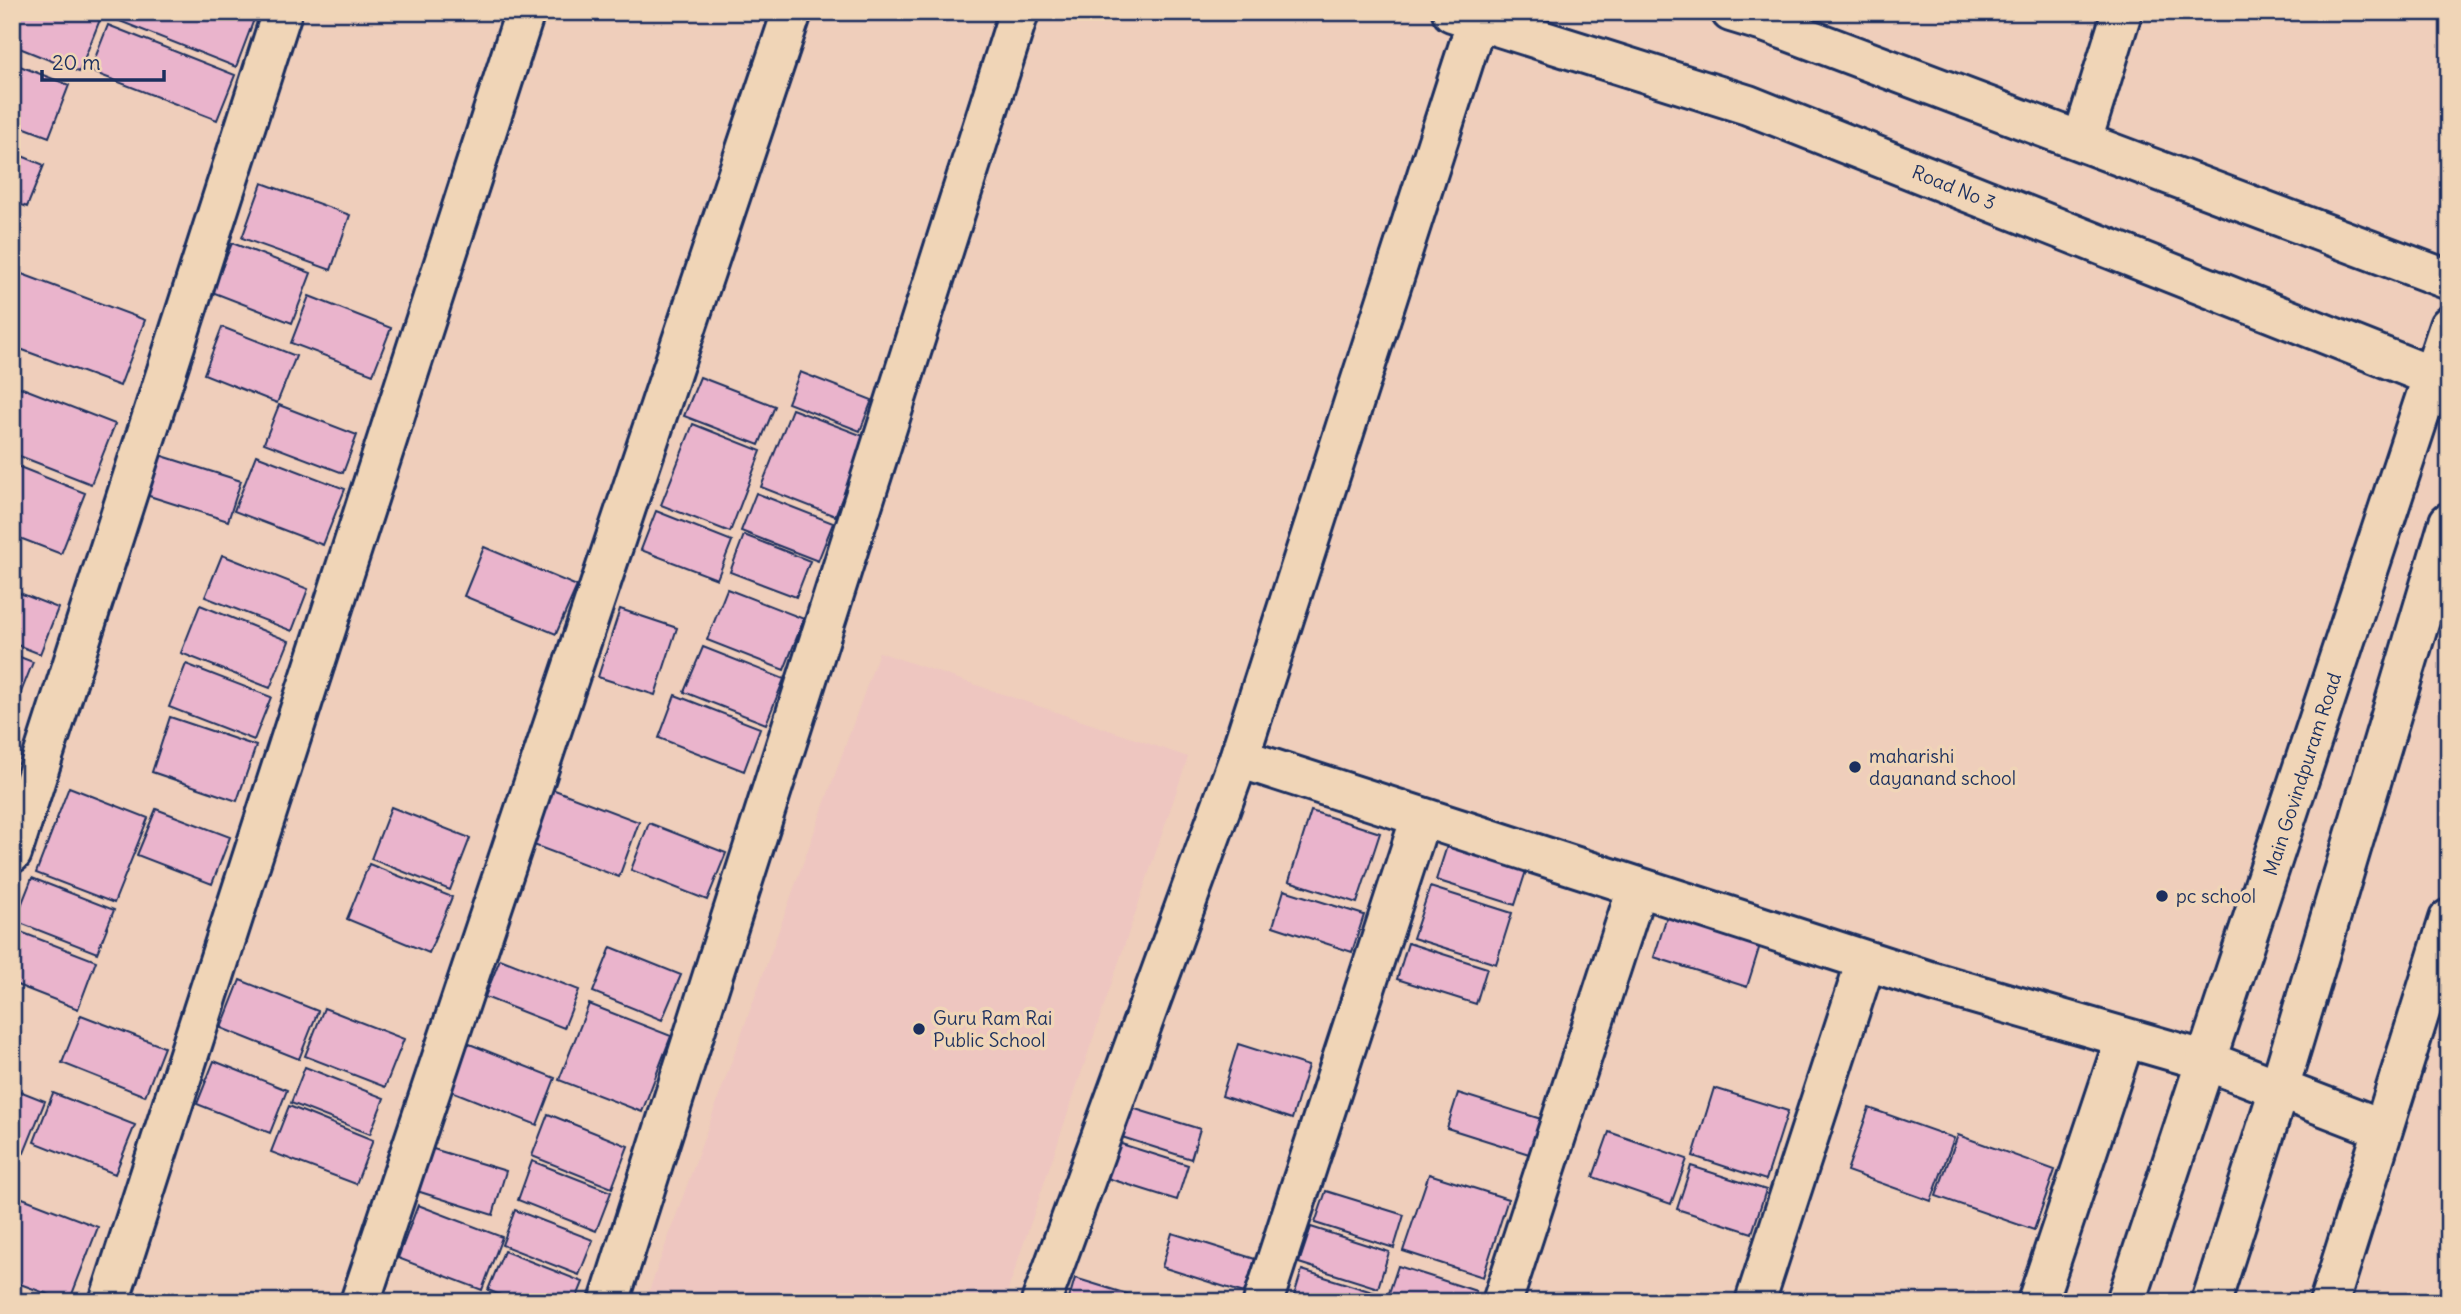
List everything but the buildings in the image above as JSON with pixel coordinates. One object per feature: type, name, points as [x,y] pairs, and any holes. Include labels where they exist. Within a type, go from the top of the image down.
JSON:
[{"type":"street","points":[[12,853],[282,12]]},
{"type":"street","points":[[109,1302],[525,12]]},
{"type":"street","points":[[360,1302],[792,12]]},
{"type":"street","points":[[1731,12],[1764,22],[2449,280]]},
{"type":"street","points":[[2082,141],[2122,12]]},
{"type":"street","points":[[610,1302],[1015,15]]},
{"type":"street","points":[[1041,1302],[1239,758],[1465,16]]},
{"type":"street","name":"Road No 3","points":[[1465,16],[1748,105],[2441,381]]},
{"type":"street","name":"Main Govindpuram Road","points":[[2126,1302],[2441,381],[2449,326]]},
{"type":"street","points":[[2211,1302],[2279,1089],[2449,522]]},
{"type":"street","points":[[1239,758],[1866,961],[2207,1061],[2383,1129]]},
{"type":"street","points":[[1263,1302],[1421,817]]},
{"type":"street","points":[[1502,1302],[1637,888]]},
{"type":"street","points":[[2329,1302],[2449,919]]},
{"type":"street","points":[[1755,1302],[1866,961]]},
{"type":"street","points":[[2037,1302],[2125,1038]]},
{"type":"shaded area","name":"Guru Ram Rai Public School","points":[[879,652],[1188,757],[1004,1302],[645,1302]]},
{"type":"place","name":"maharishi dayanand school","points":[[1855,767]]},
{"type":"place","name":"pc school","points":[[2162,896]]},
{"type":"place","name":"Guru Ram Rai Public School","points":[[919,1029]]}]
